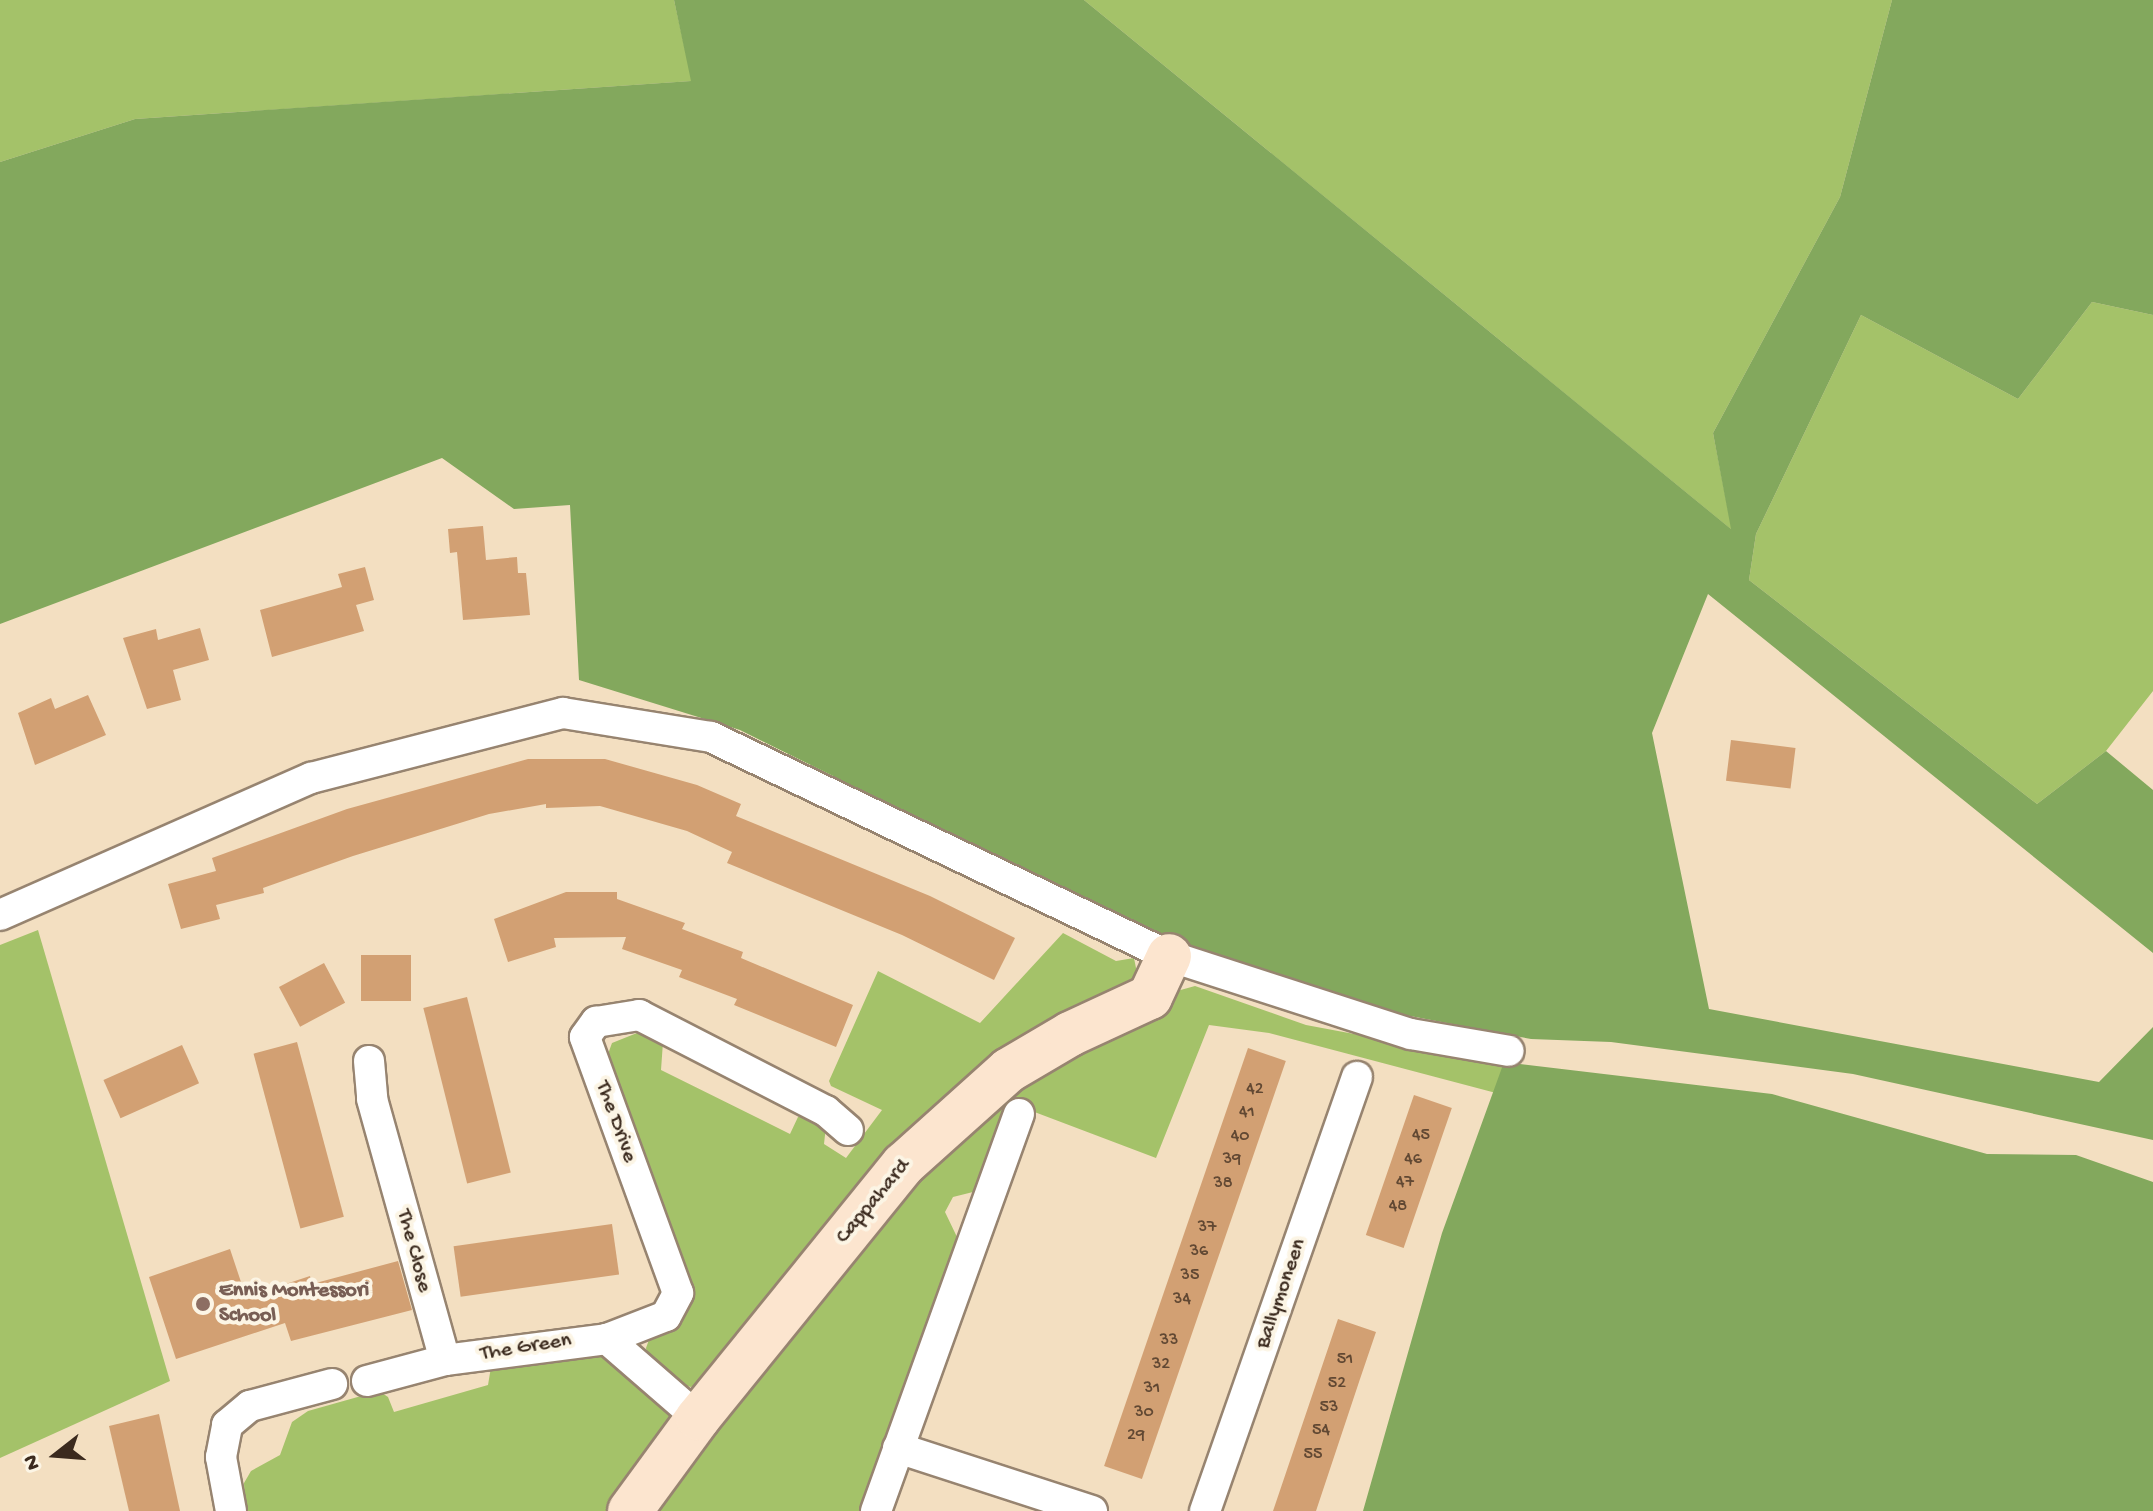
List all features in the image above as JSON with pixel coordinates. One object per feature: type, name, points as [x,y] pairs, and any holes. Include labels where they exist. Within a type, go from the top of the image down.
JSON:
[{"type":"main road","name":"Cappahard","points":[[630,1511],[698,1418],[903,1165],[1009,1070],[1070,1034],[1150,997],[1169,956]]},
{"type":"street","points":[[0,915],[311,778],[563,713],[711,737],[1169,956],[1411,1034],[1509,1051]]},
{"type":"street","name":"The Drive","points":[[607,1339],[666,1316],[678,1293],[585,1037],[596,1022],[639,1015],[668,1027],[826,1111],[848,1130]]},
{"type":"street","name":"The Close","points":[[369,1061],[372,1099],[445,1360]]},
{"type":"street","name":"Ballymoneen","points":[[1205,1511],[1357,1077]]},
{"type":"street","points":[[876,1511],[1019,1114]]},
{"type":"street","points":[[607,1339],[698,1418]]},
{"type":"street","name":"The Green","points":[[445,1360],[607,1339]]},
{"type":"street","points":[[367,1381],[445,1360]]},
{"type":"street","points":[[231,1511],[221,1457],[227,1425],[250,1406],[332,1384]]},
{"type":"street","points":[[898,1448],[1092,1511]]},
{"type":"green space","points":[[0,0],[674,0],[692,81],[135,119],[0,162]]},
{"type":"green space","points":[[674,0],[1084,0],[1731,529],[1713,433],[1840,197],[1892,0],[2153,0],[2153,315],[2092,302],[2018,399],[1861,315],[1756,534],[1749,580],[2037,804],[2106,751],[2153,790],[2153,953],[1708,594],[1652,733],[1709,1009],[2099,1082],[2153,1027],[2153,1140],[1853,1074],[1611,1042],[1531,1039],[1305,996],[1227,971],[740,730],[579,680],[570,505],[514,509],[442,458],[0,624],[0,162],[135,119],[691,81]]},
{"type":"green space","points":[[1084,0],[1892,0],[1840,197],[1713,433],[1732,530]]},
{"type":"green space","points":[[2092,302],[2153,315],[2153,691],[2106,751],[2037,804],[1749,580],[1756,534],[1861,315],[2018,399]]},
{"type":"green space","points":[[38,930],[170,1381],[0,1458],[0,945]]},
{"type":"green space","points":[[1063,933],[1116,961],[1134,958],[1137,973],[1131,992],[1104,1005],[708,1379],[691,1387],[674,1383],[648,1359],[646,1348],[650,1337],[676,1325],[687,1312],[691,1284],[613,1071],[608,1054],[612,1043],[642,1031],[663,1042],[661,1070],[790,1134],[798,1117],[807,1114],[826,1126],[824,1144],[846,1158],[882,1110],[831,1086],[829,1081],[878,971],[980,1023]]},
{"type":"green space","points":[[1195,986],[1306,1025],[1504,1062],[1496,1093],[1269,1033],[1209,1025],[1156,1158],[1008,1102],[973,1192],[953,1197],[945,1212],[957,1237],[860,1511],[652,1511],[889,1205],[996,1101],[1177,991]]},
{"type":"green space","points":[[1504,1062],[1772,1094],[1987,1154],[2076,1155],[2153,1182],[2153,1511],[1363,1511],[1442,1233]]},
{"type":"green space","points":[[600,1352],[663,1405],[674,1420],[609,1511],[245,1511],[244,1483],[251,1471],[280,1455],[292,1422],[308,1411],[379,1391],[388,1397],[394,1412],[488,1385],[491,1367]]},
{"type":"building","points":[[483,526],[486,560],[517,557],[518,573],[526,573],[530,615],[463,620],[457,552],[450,553],[448,529]]},
{"type":"building","points":[[365,567],[374,600],[356,605],[364,631],[272,657],[260,610],[342,587],[338,574]]},
{"type":"building","points":[[200,628],[209,660],[173,670],[181,700],[147,709],[123,638],[156,629],[158,640]]},
{"type":"building","points":[[88,695],[106,735],[35,765],[18,713],[51,698],[55,709]]},
{"type":"building","points":[[1731,740],[1796,748],[1791,789],[1726,781]]},
{"type":"building","points":[[528,759],[605,759],[697,785],[741,804],[736,816],[930,896],[1015,938],[994,980],[902,935],[727,863],[732,852],[687,831],[600,806],[546,808],[546,804],[489,814],[353,856],[263,888],[264,893],[216,905],[220,919],[181,929],[168,884],[216,871],[212,858],[347,809]]},
{"type":"building","points":[[566,892],[617,892],[617,899],[685,923],[682,929],[743,952],[741,958],[853,1005],[836,1047],[734,1005],[737,999],[679,977],[682,970],[622,949],[626,937],[554,938],[556,947],[508,962],[494,919]]},
{"type":"building","points":[[361,955],[411,955],[411,1001],[361,1001]]},
{"type":"building","points":[[324,963],[345,1003],[300,1027],[279,987]]},
{"type":"building","points":[[467,997],[511,1173],[467,1184],[423,1008]]},
{"type":"building","points":[[297,1042],[344,1217],[300,1228],[254,1054]]},
{"type":"building","points":[[182,1045],[199,1083],[121,1118],[103,1080]]},
{"type":"building","points":[[1248,1048],[1286,1061],[1142,1479],[1104,1466]]},
{"type":"building","points":[[1414,1095],[1452,1108],[1404,1248],[1366,1235]]},
{"type":"building","points":[[612,1224],[619,1275],[461,1297],[454,1246]]},
{"type":"building","points":[[230,1249],[246,1297],[310,1276],[312,1284],[398,1261],[412,1310],[291,1341],[285,1323],[176,1359],[149,1277]]},
{"type":"building","points":[[1338,1319],[1376,1332],[1316,1511],[1273,1511]]},
{"type":"building","points":[[159,1414],[180,1511],[129,1511],[109,1426]]},
{"type":"place","name":"Ennis Montessori School","points":[[203,1304]]}]
